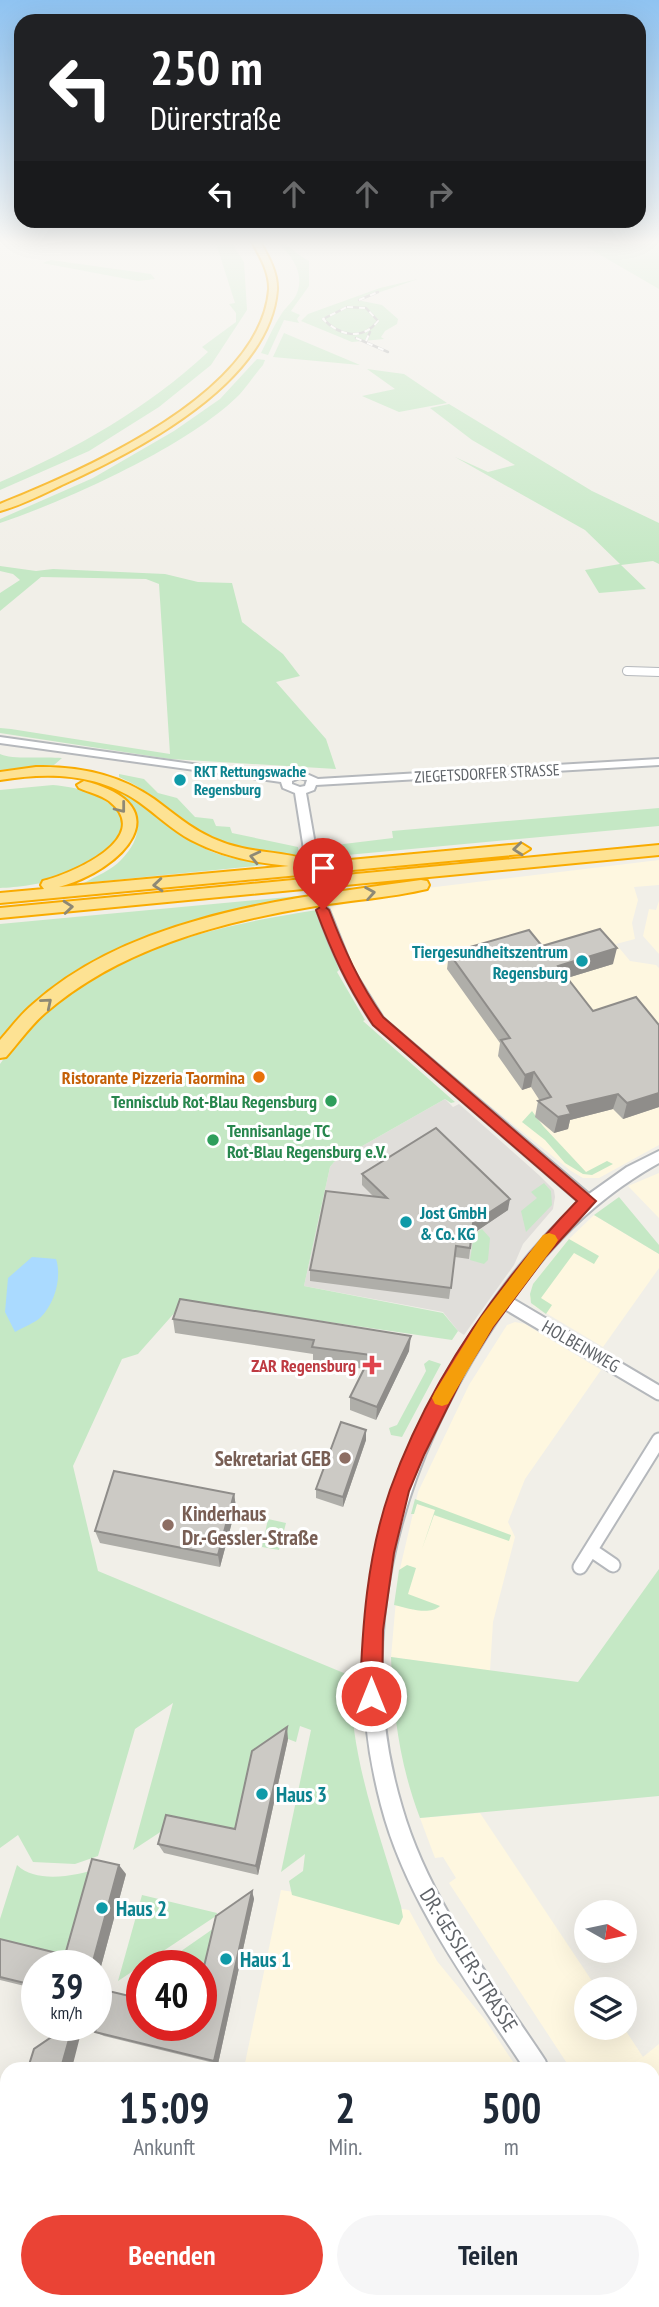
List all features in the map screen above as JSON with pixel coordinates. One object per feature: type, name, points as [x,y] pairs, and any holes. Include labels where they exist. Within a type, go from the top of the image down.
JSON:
[{"type":"highway","points":[[0,500],[100,454],[141,431],[187,399],[212,377],[238,348]]},
{"type":"highway","points":[[0,510],[109,458],[181,414],[237,366],[250,348]]},
{"type":"highway","points":[[0,776],[50,771],[90,775],[123,786],[195,836],[229,851],[266,860],[372,863]]},
{"type":"highway","points":[[0,786],[52,781],[98,789],[121,805],[130,823],[123,846],[95,870],[54,885],[0,892]]},
{"type":"highway","points":[[0,898],[659,837]]},
{"type":"highway","points":[[0,913],[659,850]]},
{"type":"highway","points":[[0,1052],[24,1023],[87,971],[161,938],[231,919],[399,888],[580,863],[612,854]]},
{"type":"street","points":[[627,671],[648,674],[659,672]]},
{"type":"street","points":[[0,740],[286,780],[290,789],[300,791],[310,788],[314,782]]},
{"type":"street","name":"ZIEGETSDORFER STRASSE","points":[[286,780],[294,775],[305,775],[314,782],[659,762]]},
{"type":"street","points":[[300,791],[311,856]]},
{"type":"street","points":[[323,910],[341,961],[355,988],[378,1021],[588,1201]]},
{"type":"street","name":"DR.-GESSLER-STRASSE","points":[[533,2062],[440,1921],[402,1839],[378,1752],[370,1677],[378,1586],[400,1491],[435,1410],[458,1366],[502,1300],[556,1232],[609,1184],[659,1156]]},
{"type":"street","name":"HOLBEINWEG","points":[[502,1300],[659,1393]]},
{"type":"street","points":[[580,1567],[659,1440]]},
{"type":"street","points":[[591,1550],[614,1565]]},
{"type":"shaded area","points":[[659,860],[659,885],[634,887],[638,900],[632,923],[635,939],[616,944],[630,961],[656,965],[659,968],[659,1145],[599,1178],[583,1178],[571,1171],[396,1030],[359,983],[339,942],[330,907],[427,888]]},
{"type":"shaded area","points":[[659,901],[659,954],[643,936],[649,909],[656,910]]},
{"type":"shaded area","points":[[445,1099],[453,1107],[459,1104],[540,1176],[554,1190],[555,1197],[553,1209],[523,1244],[514,1265],[464,1335],[443,1312],[304,1286],[330,1167],[334,1162]]},
{"type":"shaded area","points":[[659,1173],[659,1218],[628,1186]]},
{"type":"shaded area","points":[[594,1215],[659,1254],[659,1268],[603,1347],[534,1306],[530,1298],[533,1284],[569,1239]]},
{"type":"shaded area","points":[[515,1322],[525,1324],[601,1370],[525,1479],[508,1522],[515,1537],[493,1622],[490,1671],[391,1657],[398,1577],[418,1492],[469,1385],[507,1325]]},
{"type":"shaded area","points":[[480,1813],[574,1954],[574,1964],[581,1964],[589,1977],[574,1977],[574,2040],[632,2040],[643,2057],[659,2044],[659,2062],[566,2062],[449,1883],[456,1878],[443,1857],[435,1858],[420,1818]]},
{"type":"shaded area","points":[[281,1890],[409,1910],[437,1961],[486,2021],[513,2062],[245,2062]]},
{"type":"green space","points":[[203,348],[222,348],[211,365],[159,407],[89,451],[0,490],[0,482],[56,456],[136,409],[208,352]]},
{"type":"green space","points":[[264,348],[271,348],[268,355],[261,353]]},
{"type":"green space","points":[[277,348],[319,348],[360,365],[273,357]]},
{"type":"green space","points":[[257,359],[265,360],[240,394],[191,432],[93,486],[0,523],[0,519],[93,478],[174,431],[220,399]]},
{"type":"green space","points":[[367,369],[404,374],[447,403],[399,412],[362,396],[395,389]]},
{"type":"green space","points":[[449,404],[592,491],[659,523],[659,564],[653,561],[621,565],[646,589],[599,593],[585,570],[620,564],[585,530],[455,457],[488,472],[515,465],[472,440],[430,408]]},
{"type":"green space","points":[[0,566],[36,571],[53,569],[165,574],[198,582],[232,583],[242,622],[283,654],[300,676],[276,682],[326,739],[336,769],[170,759],[0,733],[0,728],[11,729],[170,754],[159,584],[146,579],[41,577],[0,611],[0,593],[20,580],[13,574],[0,571]]},
{"type":"green space","points":[[0,754],[12,757],[62,758],[54,765],[0,770]]},
{"type":"green space","points":[[119,774],[144,779],[158,793],[177,798],[195,817],[213,819],[216,826],[230,827],[232,833],[298,847],[299,856],[246,848],[208,835],[140,788],[119,777]]},
{"type":"green space","points":[[91,779],[120,790],[213,852],[265,865],[84,883],[117,864],[137,835],[134,812],[127,802],[117,794],[90,782]]},
{"type":"green space","points":[[53,785],[90,793],[114,808],[121,815],[118,842],[98,863],[83,871],[48,882],[0,888],[0,790]]},
{"type":"green space","points":[[659,808],[659,826],[347,855],[321,856],[319,847],[393,838],[392,831]]},
{"type":"green space","points":[[309,895],[309,898],[151,936],[79,968],[27,1008],[0,1037],[0,924]]},
{"type":"green space","points":[[317,910],[339,970],[337,972],[365,1020],[363,1021],[455,1102],[451,1103],[445,1099],[334,1162],[330,1167],[304,1286],[443,1313],[458,1331],[452,1340],[185,1301],[138,1354],[122,1359],[73,1466],[98,1571],[351,1676],[360,1764],[401,1906],[403,1917],[399,1925],[292,1895],[289,1881],[303,1871],[305,1854],[281,1872],[311,1730],[300,1726],[296,1742],[288,1739],[238,1839],[171,1825],[133,1850],[173,1703],[135,1729],[98,1856],[75,1864],[33,1862],[18,1835],[0,1848],[0,1064],[30,1027],[64,997],[101,973],[141,954],[183,939],[227,927]]},
{"type":"green space","points":[[532,1111],[586,1172],[607,1161],[613,1164],[592,1175],[583,1174],[565,1163],[545,1140],[522,1122]]},
{"type":"green space","points":[[544,1183],[551,1191],[552,1205],[526,1232],[521,1211],[537,1198],[531,1192]]},
{"type":"green space","points":[[619,1197],[659,1245],[659,1254],[594,1215]]},
{"type":"green space","points":[[482,1229],[490,1238],[488,1260],[484,1264],[470,1260],[474,1234]]},
{"type":"green space","points":[[569,1239],[599,1256],[594,1264],[574,1253],[541,1298],[552,1305],[546,1314],[531,1303],[533,1284]]},
{"type":"green space","points":[[429,1360],[441,1364],[402,1437],[391,1435],[389,1428],[397,1425],[426,1371],[424,1364]]},
{"type":"green space","points":[[415,1499],[511,1535],[509,1541],[434,1515],[422,1549],[435,1510],[417,1504],[414,1514],[411,1514]]},
{"type":"green space","points":[[268,1519],[286,1523],[279,1550],[262,1547]]},
{"type":"green space","points":[[407,1565],[416,1568],[408,1594],[440,1606],[424,1611],[394,1605],[399,1570]]},
{"type":"green space","points":[[659,1569],[659,1796],[420,1818],[407,1779],[399,1739],[391,1657],[578,1682]]},
{"type":"green space","points":[[17,1865],[35,1875],[57,1877],[99,1868],[77,1950],[31,1950],[0,1942],[0,1919]]},
{"type":"green space","points":[[142,1895],[217,1913],[165,1950],[127,1950]]},
{"type":"green space","points":[[220,1924],[214,1950],[183,1950]]},
{"type":"green space","points":[[126,1952],[126,1976],[118,1981]]},
{"type":"water","points":[[32,1257],[56,1259],[56,1289],[50,1305],[41,1317],[15,1332],[5,1312],[8,1278]]},
{"type":"building","points":[[600,929],[617,948],[558,966],[593,1011],[636,997],[659,1025],[659,1093],[627,1103],[618,1094],[567,1106],[571,1114],[558,1117],[538,1101],[551,1097],[534,1072],[525,1075],[501,1040],[510,1038],[449,953],[529,930],[542,946]]},
{"type":"building","name":"Jost GmbH & Co. KG","points":[[436,1128],[510,1199],[473,1223],[470,1248],[456,1246],[451,1288],[310,1270],[326,1191],[387,1198],[362,1174]]},
{"type":"building","points":[[180,1299],[411,1336],[377,1407],[350,1397],[371,1355],[312,1347],[314,1340],[173,1319]]},
{"type":"building","name":"Sekretariat GEB","points":[[341,1422],[366,1430],[343,1497],[316,1489]]},
{"type":"building","name":"Kinderhaus Dr.-Gessler-Straße","points":[[114,1471],[234,1494],[218,1555],[95,1531]]},
{"type":"building","name":"Haus 3","points":[[287,1727],[256,1866],[158,1844],[166,1815],[235,1829],[252,1751]]},
{"type":"building","points":[[92,1859],[119,1865],[96,1950],[66,1950]]},
{"type":"building","points":[[252,1891],[214,2061],[132,2041],[217,2041],[217,1950],[208,1950],[216,1916]]},
{"type":"building","points":[[0,1939],[45,1950],[21,1950],[21,1982],[0,1977]]},
{"type":"building","points":[[112,1992],[126,1995],[126,2040],[112,2036]]},
{"type":"building","points":[[46,2041],[69,2041],[63,2062],[30,2062],[34,2049]]},
{"type":"tunnel","points":[[311,856],[321,900]]},
{"type":"tunnel","points":[[320,899],[323,910]]},
{"type":"railway","points":[[378,348],[388,352]]},
{"type":"slow traffic","points":[[442,1398],[458,1366],[487,1322],[549,1240]]},
{"type":"place","name":"RKT Rettungswache Regensburg","points":[[180,780]]},
{"type":"place","name":"Tiergesundheitszentrum Regensburg","points":[[582,961]]},
{"type":"place","name":"Ristorante Pizzeria Taormina","points":[[259,1077]]},
{"type":"place","name":"Tennisclub Rot-Blau Regensburg","points":[[331,1101]]},
{"type":"place","name":"Tennisanlage TC Rot-Blau Regensburg e.V.","points":[[213,1140]]},
{"type":"place","name":"Jost GmbH & Co. KG","points":[[406,1222]]},
{"type":"place","name":"ZAR Regensburg","points":[[372,1365]]},
{"type":"place","name":"Sekretariat GEB","points":[[345,1458]]},
{"type":"place","name":"Kinderhaus Dr.-Gessler-Straße","points":[[168,1525]]},
{"type":"place","name":"Haus 3","points":[[262,1794]]},
{"type":"place","name":"Haus 2","points":[[102,1908]]},
{"type":"place","name":"Haus 1","points":[[226,1959]]},
{"type":"route","points":[[323,910],[341,961],[355,988],[378,1021],[588,1201],[564,1223],[502,1300],[458,1366],[416,1451],[400,1491],[384,1553],[373,1630],[371,1696]]}]
